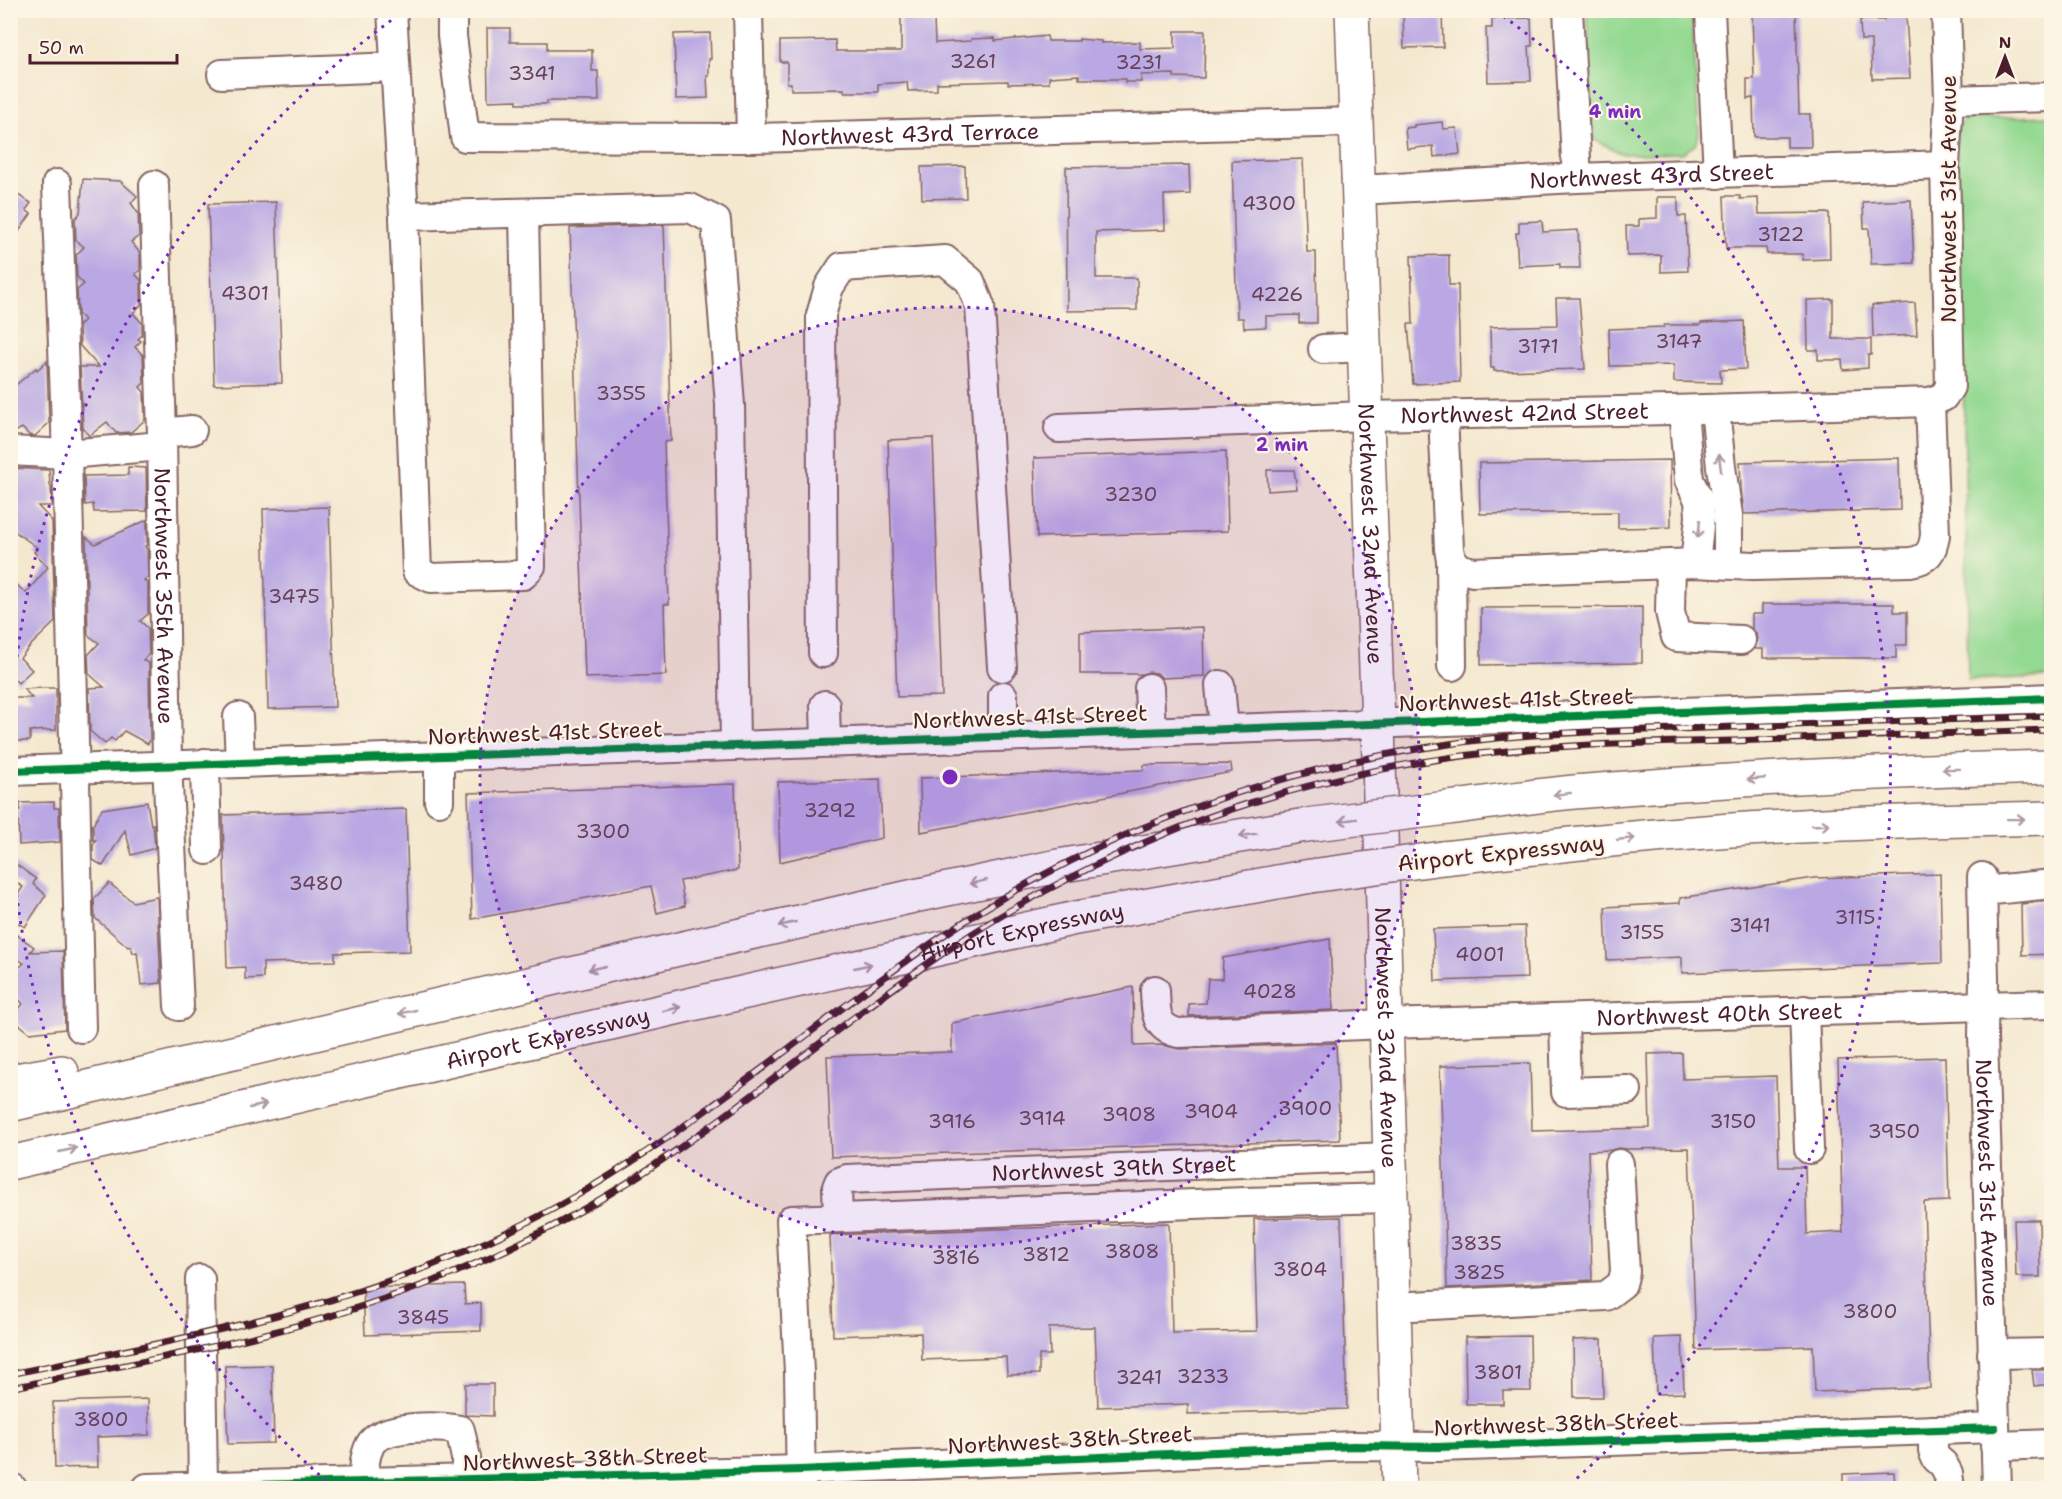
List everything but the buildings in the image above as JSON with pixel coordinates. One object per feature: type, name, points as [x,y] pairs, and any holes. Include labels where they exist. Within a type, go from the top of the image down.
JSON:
[{"type":"main road","name":"Northwest 32nd Avenue","points":[[1352,10],[1378,723],[1399,1488]]},
{"type":"main road","points":[[10,1105],[683,948],[1058,866],[1306,825],[1572,793],[1772,778],[2052,766]]},
{"type":"main road","name":"Airport Expressway","points":[[10,1163],[1042,926],[1311,876],[1579,843],[1764,828],[1926,820],[2052,818]]},
{"type":"main road","points":[[10,1081],[337,1029]]},
{"type":"street","points":[[392,10],[404,216],[417,571],[431,578],[523,575],[531,566],[524,213]]},
{"type":"street","name":"Northwest 43rd Terrace","points":[[452,10],[452,36],[465,137],[751,138],[1356,122]]},
{"type":"street","points":[[748,10],[751,138]]},
{"type":"street","points":[[1568,10],[1577,178]]},
{"type":"street","points":[[1710,10],[1718,174]]},
{"type":"street","name":"Northwest 31st Avenue","points":[[1451,559],[1458,568],[1473,572],[1683,563],[1728,563],[1753,566],[1920,561],[1930,554],[1935,535],[1932,441],[1940,394],[1949,100],[1946,10]]},
{"type":"street","points":[[222,74],[395,67]]},
{"type":"street","points":[[1949,100],[2052,97]]},
{"type":"street","name":"Northwest 43rd Street","points":[[1358,190],[1577,178],[1946,165]]},
{"type":"street","points":[[57,184],[76,768],[81,1028]]},
{"type":"street","name":"Northwest 35th Avenue","points":[[153,185],[162,440],[167,764],[178,1006]]},
{"type":"street","points":[[404,216],[690,208],[716,221],[730,405],[735,745]]},
{"type":"street","points":[[823,653],[821,315],[829,287],[842,267],[945,260],[970,281],[980,306],[1002,668]]},
{"type":"street","points":[[1323,349],[1364,347]]},
{"type":"street","name":"Northwest 42nd Street","points":[[1059,428],[1366,416],[1715,409],[1940,394]]},
{"type":"street","points":[[1715,409],[1728,515],[1728,563]]},
{"type":"street","points":[[1683,410],[1689,480],[1697,495],[1701,517],[1683,563],[1670,612],[1676,637],[1742,640]]},
{"type":"street","points":[[1443,415],[1451,559],[1452,666]]},
{"type":"street","points":[[10,451],[67,454],[162,440],[192,430]]},
{"type":"street","points":[[1697,495],[1725,493]]},
{"type":"street","points":[[1220,685],[1224,729]]},
{"type":"street","points":[[1149,688],[1151,731]]},
{"type":"street","points":[[1003,696],[1003,736]]},
{"type":"street","name":"Northwest 41st Street","points":[[10,771],[1003,736],[1077,721],[1151,731],[2052,698]]},
{"type":"street","points":[[825,705],[826,742]]},
{"type":"street","points":[[238,717],[240,762]]},
{"type":"street","points":[[439,755],[440,801]]},
{"type":"street","points":[[205,763],[207,850]]},
{"type":"street","name":"Northwest 31st Avenue","points":[[1996,1488],[1983,1006],[1983,884],[2052,884]]},
{"type":"street","name":"Northwest 40th Street","points":[[1155,990],[1156,1014],[1162,1024],[1178,1033],[1386,1024],[1564,1020],[1748,1023],[1804,1011],[1983,1006],[2049,1010]]},
{"type":"street","points":[[1804,1011],[1809,1149]]},
{"type":"street","points":[[1564,1020],[1566,1092],[1627,1090]]},
{"type":"street","name":"Northwest 39th Street","points":[[838,1218],[837,1187],[839,1182],[847,1179],[1389,1157]]},
{"type":"street","points":[[1393,1307],[1606,1296],[1622,1284],[1625,1272],[1619,1164]]},
{"type":"street","points":[[801,1479],[799,1372],[791,1220],[1390,1198]]},
{"type":"street","points":[[200,1279],[194,1443],[203,1487]]},
{"type":"street","points":[[1992,1354],[2052,1353]]},
{"type":"street","points":[[364,1482],[364,1463],[370,1444],[378,1437],[395,1430],[414,1428],[460,1430],[466,1458],[466,1480]]},
{"type":"street","points":[[1933,1430],[1932,1451],[1948,1473],[1950,1488]]},
{"type":"street","name":"Northwest 38th Street","points":[[147,1488],[466,1480],[801,1479],[1341,1446],[1450,1446],[1933,1430],[2052,1444]]},
{"type":"green space","points":[[1587,11],[1692,11],[1699,135],[1695,145],[1682,153],[1623,154],[1593,139]]},
{"type":"green space","points":[[2051,116],[2051,677],[1968,680],[1965,457],[1956,132],[1959,125],[1966,119]]},
{"type":"railway","points":[[10,1374],[209,1332],[338,1298],[402,1277],[464,1252],[526,1223],[581,1193],[687,1124],[889,973],[999,900],[1059,867],[1120,838],[1249,789],[1381,756],[1501,738],[1588,732],[2052,716]]},
{"type":"railway","points":[[10,1388],[194,1351],[285,1329],[405,1292],[493,1256],[606,1196],[696,1137],[911,976],[1009,911],[1121,853],[1179,828],[1289,791],[1402,765],[1541,748],[2052,730]]},
{"type":"cycle path","points":[[10,771],[2052,698]]},
{"type":"cycle path","points":[[147,1488],[801,1470],[1353,1446],[1438,1447],[1995,1428]]}]
